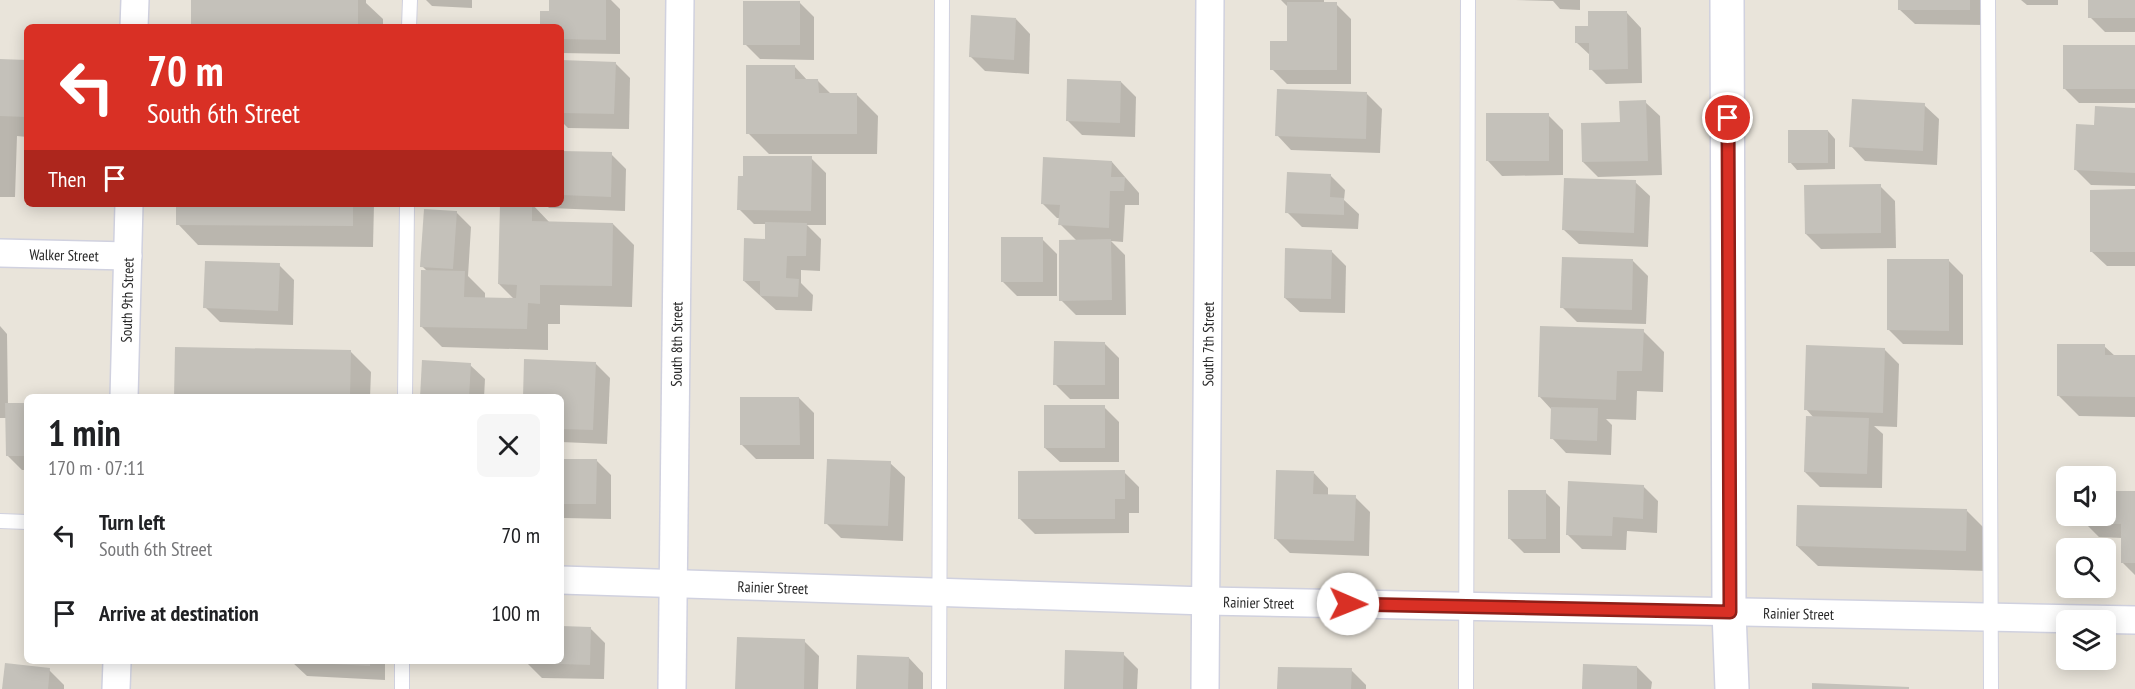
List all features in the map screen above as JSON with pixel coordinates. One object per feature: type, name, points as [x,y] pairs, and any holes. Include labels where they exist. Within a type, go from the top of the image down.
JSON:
[{"type":"street","points":[[135,0],[135,24]]},
{"type":"street","name":"South 8th Street","points":[[672,689],[680,0]]},
{"type":"street","name":"South 7th Street","points":[[1205,689],[1210,0]]},
{"type":"street","points":[[1727,0],[1732,689]]},
{"type":"street","name":"South 9th Street","points":[[124,394],[129,207]]},
{"type":"street","name":"Walker Street","points":[[0,253],[128,256]]},
{"type":"street","name":"Rainier Street","points":[[564,580],[1206,601],[2135,620]]},
{"type":"street","points":[[116,689],[117,664]]},
{"type":"lane","points":[[409,24],[410,0]]},
{"type":"lane","points":[[939,689],[942,0]]},
{"type":"lane","points":[[1466,689],[1468,0]]},
{"type":"lane","points":[[1988,0],[1991,689]]},
{"type":"lane","points":[[405,394],[407,207]]},
{"type":"lane","points":[[0,521],[24,522]]},
{"type":"lane","points":[[402,664],[402,689]]},
{"type":"building","points":[[191,0],[358,0],[358,24],[191,24]]},
{"type":"building","points":[[549,0],[606,0],[606,40],[564,39],[564,24],[540,24],[540,11],[549,11]]},
{"type":"building","points":[[1898,0],[1970,0],[1970,10],[1898,10]]},
{"type":"building","points":[[2088,0],[2135,0],[2135,18],[2088,18]]},
{"type":"building","points":[[743,1],[800,1],[800,45],[743,45]]},
{"type":"building","points":[[1287,2],[1337,2],[1337,70],[1270,70],[1270,41],[1287,41]]},
{"type":"building","points":[[1588,11],[1627,11],[1628,69],[1589,70],[1589,43],[1575,43],[1575,26],[1588,26]]},
{"type":"building","points":[[971,15],[1016,18],[1014,60],[969,57]]},
{"type":"building","points":[[2063,45],[2135,45],[2135,89],[2063,89]]},
{"type":"building","points":[[0,59],[24,60],[24,117],[0,116]]},
{"type":"building","points":[[564,60],[616,62],[614,114],[564,113]]},
{"type":"building","points":[[746,65],[795,65],[795,79],[818,79],[819,93],[857,93],[857,134],[746,134]]},
{"type":"building","points":[[1067,79],[1121,81],[1120,123],[1066,121]]},
{"type":"building","points":[[1277,89],[1367,92],[1366,139],[1275,136]]},
{"type":"building","points":[[1852,99],[1925,103],[1923,151],[1849,147]]},
{"type":"building","points":[[1646,100],[1648,161],[1582,162],[1581,123],[1620,122],[1619,101]]},
{"type":"building","points":[[2095,106],[2135,108],[2135,173],[2074,170],[2076,124],[2094,125]]},
{"type":"building","points":[[1486,113],[1549,113],[1549,161],[1486,161]]},
{"type":"building","points":[[1788,130],[1828,130],[1828,163],[1788,163]]},
{"type":"building","points":[[564,151],[612,152],[611,197],[564,195]]},
{"type":"building","points":[[743,156],[812,156],[811,211],[737,210],[738,176],[743,176]]},
{"type":"building","points":[[1043,157],[1112,161],[1111,177],[1125,177],[1124,191],[1110,191],[1109,228],[1058,225],[1060,205],[1041,204]]},
{"type":"building","points":[[1287,172],[1331,174],[1330,197],[1344,198],[1344,215],[1285,213]]},
{"type":"building","points":[[1564,178],[1636,180],[1634,233],[1562,230]]},
{"type":"building","points":[[1881,184],[1881,233],[1805,234],[1804,185]]},
{"type":"building","points":[[2135,189],[2135,252],[2090,252],[2090,190]]},
{"type":"building","points":[[176,207],[353,207],[353,226],[176,225]]},
{"type":"building","points":[[500,207],[532,207],[532,221],[613,223],[612,286],[540,285],[540,304],[528,303],[527,329],[420,327],[421,270],[465,271],[464,297],[516,298],[517,285],[498,284]]},
{"type":"building","points":[[424,209],[457,211],[453,269],[420,267]]},
{"type":"building","points":[[765,222],[807,223],[806,256],[787,256],[786,278],[799,279],[798,297],[760,296],[760,281],[743,281],[744,238],[765,239]]},
{"type":"building","points":[[1001,237],[1043,237],[1043,282],[1001,282]]},
{"type":"building","points":[[1111,239],[1112,300],[1059,301],[1059,240]]},
{"type":"building","points":[[1285,248],[1332,250],[1331,299],[1284,298]]},
{"type":"building","points":[[1562,257],[1633,259],[1632,310],[1560,308]]},
{"type":"building","points":[[1887,259],[1949,259],[1949,331],[1887,330]]},
{"type":"building","points":[[205,261],[280,263],[278,311],[203,308]]},
{"type":"building","points":[[1540,326],[1644,329],[1642,371],[1617,371],[1616,400],[1538,397]]},
{"type":"building","points":[[1054,341],[1105,342],[1105,385],[1053,385]]},
{"type":"building","points":[[2057,344],[2105,344],[2105,355],[2135,355],[2135,397],[2057,396]]},
{"type":"building","points":[[1806,345],[1885,348],[1883,413],[1804,410]]},
{"type":"building","points":[[175,347],[351,350],[350,394],[174,394]]},
{"type":"building","points":[[524,359],[596,362],[593,430],[564,429],[564,394],[523,394]]},
{"type":"building","points":[[422,360],[471,363],[469,394],[420,394]]},
{"type":"building","points":[[740,397],[799,397],[800,445],[740,445]]},
{"type":"building","points":[[5,403],[24,403],[24,456],[6,456]]},
{"type":"building","points":[[1044,405],[1105,405],[1105,448],[1044,448]]},
{"type":"building","points":[[1551,407],[1598,408],[1597,441],[1550,439]]},
{"type":"building","points":[[1806,416],[1869,418],[1867,474],[1804,472]]},
{"type":"building","points":[[564,459],[597,459],[596,504],[564,504]]},
{"type":"building","points":[[827,459],[891,461],[888,526],[824,524]]},
{"type":"building","points":[[1125,470],[1125,499],[1115,499],[1115,519],[1018,519],[1018,471]]},
{"type":"building","points":[[1276,470],[1314,471],[1313,494],[1356,495],[1354,541],[1274,539]]},
{"type":"building","points":[[1568,481],[1644,485],[1643,519],[1613,517],[1612,536],[1566,535]]},
{"type":"building","points":[[1508,490],[1546,490],[1546,539],[1508,539]]},
{"type":"building","points":[[2116,491],[2135,491],[2135,563],[2121,563],[2121,524],[2116,524]]},
{"type":"building","points":[[1797,505],[1967,509],[1966,551],[1796,546]]},
{"type":"building","points":[[564,626],[591,627],[590,665],[562,664],[564,664]]},
{"type":"building","points":[[737,637],[805,639],[804,689],[735,689]]},
{"type":"building","points":[[1065,650],[1124,652],[1123,689],[1064,689]]},
{"type":"building","points":[[857,655],[909,657],[908,689],[856,689]]},
{"type":"building","points":[[5,663],[50,668],[48,689],[2,689]]},
{"type":"building","points":[[333,664],[370,664],[370,666]]},
{"type":"building","points":[[1583,664],[1637,666],[1637,689],[1582,689]]},
{"type":"building","points":[[1278,667],[1352,668],[1351,689],[1277,689]]},
{"type":"building","points":[[1812,683],[1909,687],[1909,689],[1812,689]]},
{"type":"route","points":[[1348,604],[1730,612],[1728,118]]}]
